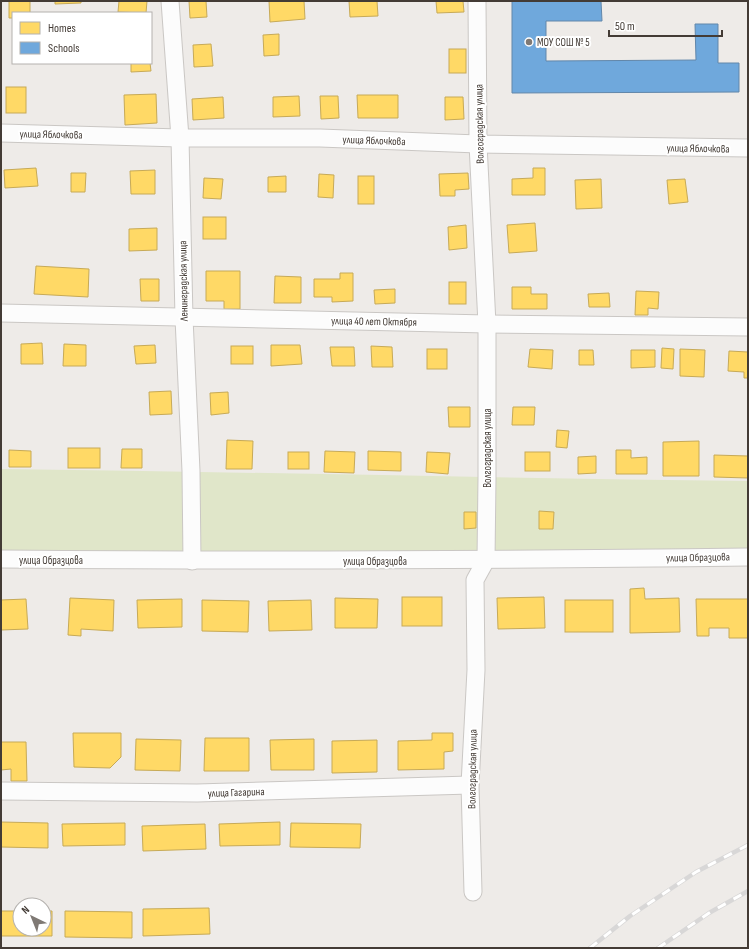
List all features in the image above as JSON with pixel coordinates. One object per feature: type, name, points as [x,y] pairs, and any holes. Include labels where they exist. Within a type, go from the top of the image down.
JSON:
[{"type":"street","name":"Ленинградская улица","points":[[170,1],[180,138],[184,318],[191,471],[192,561]]},
{"type":"street","name":"Волгоградская улица","points":[[473,892],[470,785],[476,670],[475,580],[486,560],[487,324],[478,144],[477,1]]},
{"type":"street","name":"улица Яблочкова","points":[[1,133],[180,138],[320,138],[478,144],[748,148]]},
{"type":"street","name":"улица 40 лет Октября","points":[[1,313],[487,324],[748,326]]},
{"type":"street","name":"улица Образцова","points":[[1,559],[192,561],[748,557]]},
{"type":"street","name":"улица Гагарина","points":[[1,792],[197,793],[470,785]]},
{"type":"green space","points":[[1,469],[748,481],[748,557],[1,559]]},
{"type":"building: Homes","points":[[9,1],[30,1],[30,12],[12,12],[12,18],[9,18]]},
{"type":"building: Homes","points":[[55,1],[81,1],[81,3],[55,4]]},
{"type":"building: Homes","points":[[119,1],[147,1],[146,12],[118,12]]},
{"type":"building: Homes","points":[[189,1],[206,1],[207,17],[190,18]]},
{"type":"building: Homes","points":[[269,1],[304,1],[305,19],[270,22]]},
{"type":"building: Homes","points":[[349,1],[377,1],[378,16],[350,17]]},
{"type":"building: Homes","points":[[436,1],[463,1],[464,12],[437,13]]},
{"type":"building: Homes","points":[[279,34],[279,55],[264,56],[263,35]]},
{"type":"building: Homes","points":[[211,44],[213,66],[194,67],[193,45]]},
{"type":"building: Homes","points":[[449,49],[466,49],[466,73],[449,73]]},
{"type":"building: Homes","points":[[131,64],[150,64],[151,71],[131,72]]},
{"type":"building: Homes","points":[[6,87],[26,87],[26,113],[6,113]]},
{"type":"building: Homes","points":[[156,94],[157,123],[125,125],[124,95]]},
{"type":"building: Homes","points":[[357,95],[398,95],[398,118],[358,118]]},
{"type":"building: Homes","points":[[299,96],[300,116],[273,117],[273,97]]},
{"type":"building: Homes","points":[[320,96],[338,96],[339,118],[321,119]]},
{"type":"building: Homes","points":[[223,97],[224,118],[193,120],[192,99]]},
{"type":"building: Homes","points":[[445,97],[463,97],[464,119],[445,120]]},
{"type":"building: Homes","points":[[36,168],[38,186],[5,188],[4,170]]},
{"type":"building: Homes","points":[[533,168],[545,168],[545,195],[512,195],[512,179],[533,178]]},
{"type":"building: Homes","points":[[155,170],[155,194],[131,194],[130,171]]},
{"type":"building: Homes","points":[[71,173],[86,173],[85,192],[71,192]]},
{"type":"building: Homes","points":[[468,173],[469,189],[455,190],[455,196],[440,196],[439,174]]},
{"type":"building: Homes","points":[[319,174],[334,175],[333,198],[318,197]]},
{"type":"building: Homes","points":[[286,176],[286,192],[268,192],[268,177]]},
{"type":"building: Homes","points":[[358,176],[374,176],[374,204],[358,204]]},
{"type":"building: Homes","points":[[204,178],[223,179],[221,199],[203,198]]},
{"type":"building: Homes","points":[[601,179],[602,208],[576,209],[575,180]]},
{"type":"building: Homes","points":[[685,179],[688,202],[669,204],[667,180]]},
{"type":"building: Homes","points":[[203,217],[226,217],[226,239],[203,239]]},
{"type":"building: Homes","points":[[535,223],[537,251],[509,253],[507,225]]},
{"type":"building: Homes","points":[[466,225],[467,248],[449,250],[448,227]]},
{"type":"building: Homes","points":[[157,228],[157,250],[129,251],[129,229]]},
{"type":"building: Homes","points":[[36,266],[89,269],[88,297],[34,294]]},
{"type":"building: Homes","points":[[206,271],[240,271],[240,309],[224,309],[224,301],[206,301]]},
{"type":"building: Homes","points":[[340,273],[353,273],[353,301],[332,302],[332,297],[314,297],[314,279],[340,279]]},
{"type":"building: Homes","points":[[275,276],[301,277],[301,303],[274,303]]},
{"type":"building: Homes","points":[[140,279],[159,279],[159,301],[141,301]]},
{"type":"building: Homes","points":[[449,282],[466,282],[466,304],[449,304]]},
{"type":"building: Homes","points":[[512,287],[531,287],[531,294],[547,294],[547,309],[512,309]]},
{"type":"building: Homes","points":[[395,289],[395,303],[375,304],[374,290]]},
{"type":"building: Homes","points":[[636,291],[659,292],[658,309],[648,308],[648,315],[635,315]]},
{"type":"building: Homes","points":[[609,293],[610,307],[589,307],[588,294]]},
{"type":"building: Homes","points":[[42,343],[43,364],[21,364],[21,344]]},
{"type":"building: Homes","points":[[64,344],[86,345],[86,366],[63,366]]},
{"type":"building: Homes","points":[[155,345],[156,363],[136,364],[134,346]]},
{"type":"building: Homes","points":[[271,345],[300,345],[302,364],[271,366]]},
{"type":"building: Homes","points":[[231,346],[253,346],[253,364],[231,364]]},
{"type":"building: Homes","points":[[371,346],[392,347],[393,367],[372,367]]},
{"type":"building: Homes","points":[[330,347],[354,347],[355,366],[332,366]]},
{"type":"building: Homes","points":[[662,348],[674,349],[673,369],[661,368]]},
{"type":"building: Homes","points":[[427,349],[447,349],[447,369],[427,369]]},
{"type":"building: Homes","points":[[530,349],[553,350],[552,369],[528,367]]},
{"type":"building: Homes","points":[[680,349],[705,350],[704,377],[680,376]]},
{"type":"building: Homes","points":[[579,350],[593,350],[594,365],[579,365]]},
{"type":"building: Homes","points":[[631,350],[655,350],[655,367],[631,368]]},
{"type":"building: Homes","points":[[729,351],[748,352],[748,378],[744,378],[744,372],[728,371]]},
{"type":"building: Homes","points":[[171,391],[172,414],[150,415],[149,392]]},
{"type":"building: Homes","points":[[228,392],[229,413],[211,415],[210,393]]},
{"type":"building: Homes","points":[[448,407],[470,407],[470,427],[449,427]]},
{"type":"building: Homes","points":[[513,407],[535,407],[534,425],[512,425]]},
{"type":"building: Homes","points":[[557,430],[569,431],[567,448],[556,447]]},
{"type":"building: Homes","points":[[227,440],[253,441],[252,469],[226,469]]},
{"type":"building: Homes","points":[[699,441],[699,476],[663,476],[663,442]]},
{"type":"building: Homes","points":[[68,448],[100,448],[100,468],[68,468]]},
{"type":"building: Homes","points":[[122,449],[142,449],[142,468],[121,468]]},
{"type":"building: Homes","points":[[9,450],[31,451],[31,467],[9,467]]},
{"type":"building: Homes","points":[[616,450],[631,450],[631,458],[647,457],[647,474],[616,474]]},
{"type":"building: Homes","points":[[325,451],[355,452],[354,473],[324,472]]},
{"type":"building: Homes","points":[[368,451],[401,452],[401,471],[368,470]]},
{"type":"building: Homes","points":[[288,452],[309,452],[309,469],[288,469]]},
{"type":"building: Homes","points":[[427,452],[450,453],[448,474],[426,472]]},
{"type":"building: Homes","points":[[525,452],[550,452],[550,471],[525,471]]},
{"type":"building: Homes","points":[[714,455],[748,456],[748,478],[714,477]]},
{"type":"building: Homes","points":[[596,456],[596,473],[578,474],[578,457]]},
{"type":"building: Homes","points":[[539,511],[554,512],[553,529],[539,529]]},
{"type":"building: Homes","points":[[464,512],[476,512],[476,528],[464,529]]},
{"type":"building: Homes","points":[[644,588],[645,599],[679,598],[680,632],[630,633],[630,589]]},
{"type":"building: Homes","points":[[402,597],[442,597],[442,626],[402,626]]},
{"type":"building: Homes","points":[[544,597],[545,628],[498,629],[497,598]]},
{"type":"building: Homes","points":[[70,598],[114,600],[113,631],[81,629],[81,636],[68,635]]},
{"type":"building: Homes","points":[[335,598],[378,599],[377,628],[335,628]]},
{"type":"building: Homes","points":[[26,599],[28,629],[1,630],[1,600]]},
{"type":"building: Homes","points":[[182,599],[182,627],[138,628],[137,600]]},
{"type":"building: Homes","points":[[696,599],[748,599],[748,638],[729,638],[729,628],[709,628],[709,636],[697,636]]},
{"type":"building: Homes","points":[[202,600],[249,601],[248,632],[202,631]]},
{"type":"building: Homes","points":[[311,600],[312,630],[269,631],[268,601]]},
{"type":"building: Homes","points":[[565,600],[613,600],[613,632],[565,632]]},
{"type":"building: Homes","points":[[73,733],[121,733],[121,757],[110,768],[74,767]]},
{"type":"building: Homes","points":[[432,733],[453,733],[453,751],[444,752],[444,769],[398,770],[398,741],[432,740]]},
{"type":"building: Homes","points":[[205,738],[249,738],[249,771],[204,771]]},
{"type":"building: Homes","points":[[136,739],[181,740],[180,771],[135,770]]},
{"type":"building: Homes","points":[[314,739],[314,770],[271,770],[270,740]]},
{"type":"building: Homes","points":[[377,740],[377,772],[332,773],[332,741]]},
{"type":"building: Homes","points":[[1,742],[26,742],[27,781],[11,781],[11,769],[1,770]]},
{"type":"building: Homes","points":[[1,822],[48,823],[48,848],[1,847]]},
{"type":"building: Homes","points":[[280,822],[280,845],[220,846],[219,824]]},
{"type":"building: Homes","points":[[125,823],[125,845],[63,846],[62,824]]},
{"type":"building: Homes","points":[[291,823],[361,824],[360,848],[290,847]]},
{"type":"building: Homes","points":[[205,824],[206,849],[143,851],[142,826]]},
{"type":"building: Homes","points":[[209,908],[210,934],[143,936],[143,909]]},
{"type":"building: Homes","points":[[1,911],[12,911],[12,936],[1,936]]},
{"type":"building: Homes","points":[[65,911],[132,912],[132,938],[65,937]]},
{"type":"building: Schools","name":"МОУ СОШ № 5","points":[[512,1],[601,1],[602,21],[546,21],[546,61],[696,60],[695,24],[718,24],[718,63],[739,63],[739,92],[512,93]]},
{"type":"railway","points":[[590,948],[630,916],[696,872],[748,845]]},
{"type":"railway","points":[[658,948],[709,913],[748,891]]},
{"type":"place","name":"МОУ СОШ № 5","points":[[529,42]]}]
